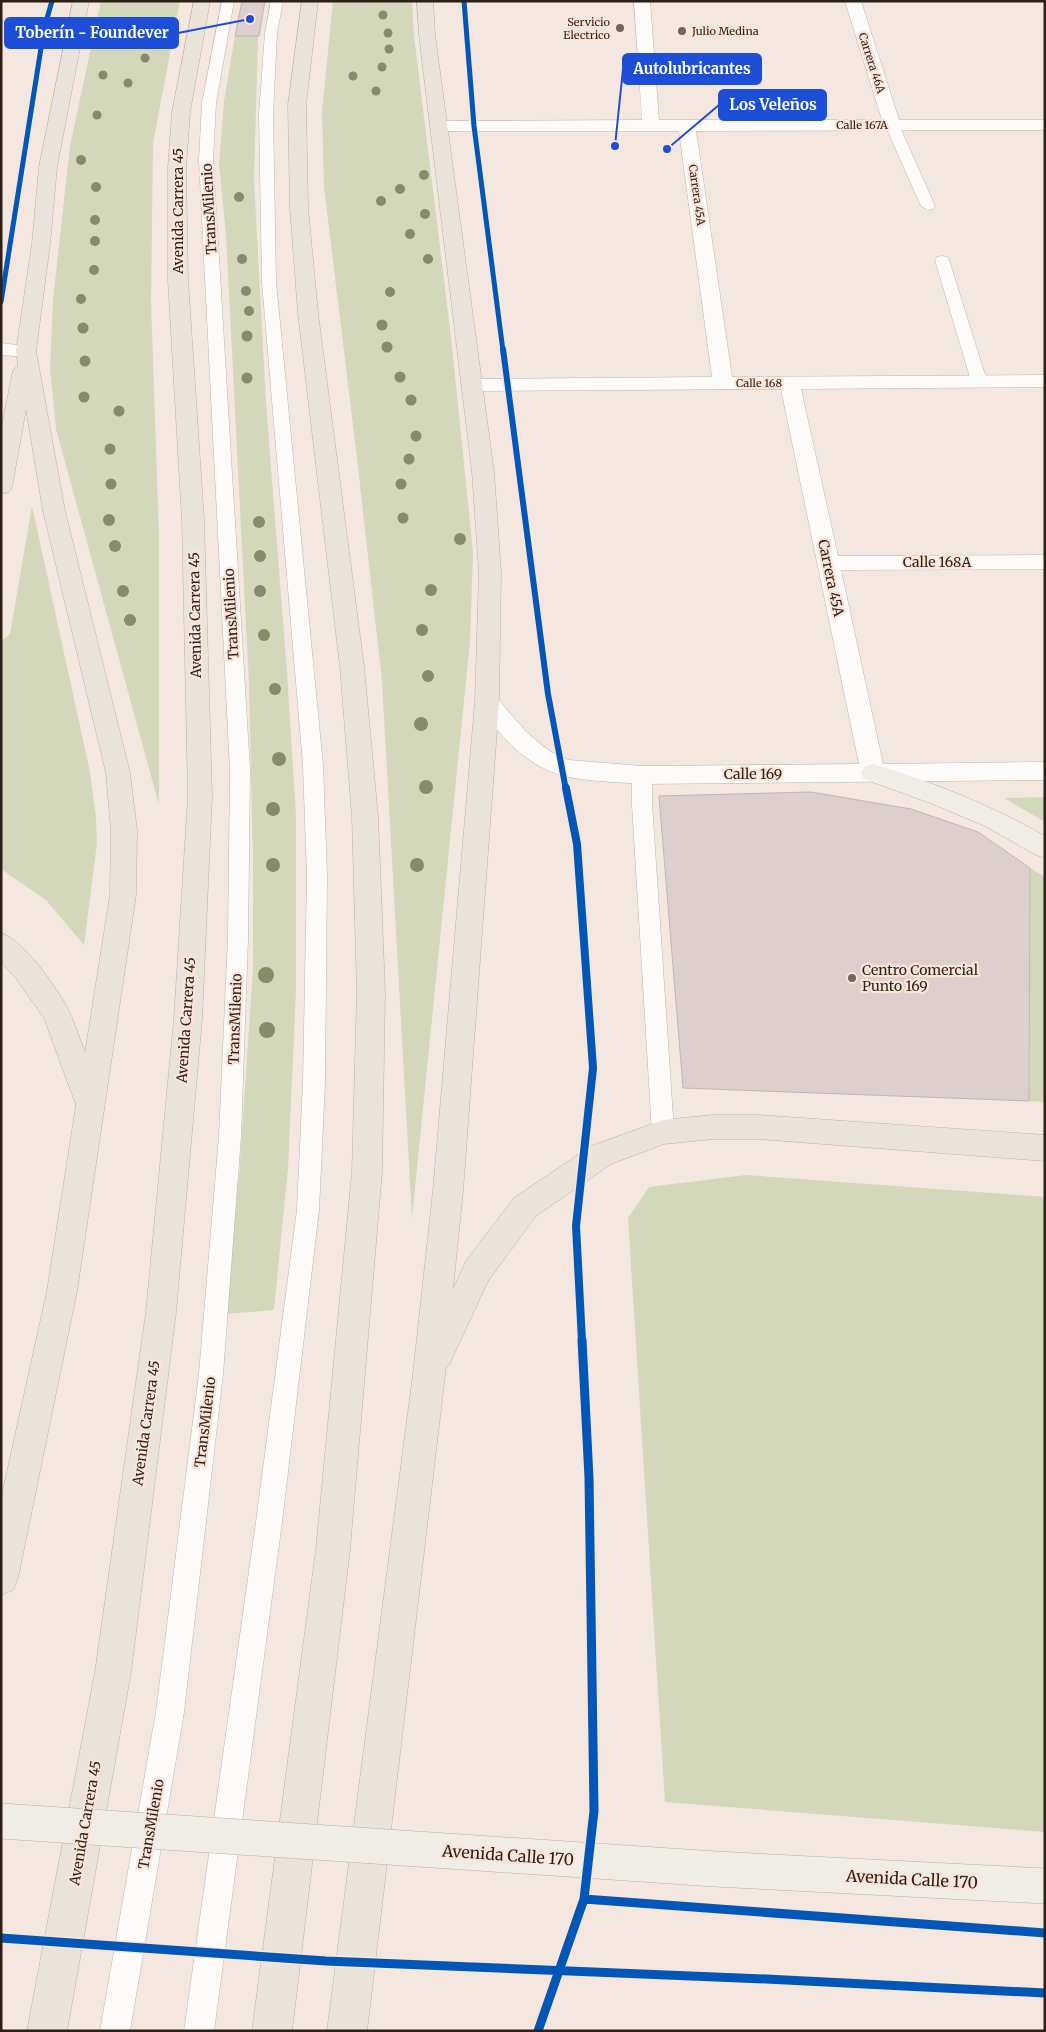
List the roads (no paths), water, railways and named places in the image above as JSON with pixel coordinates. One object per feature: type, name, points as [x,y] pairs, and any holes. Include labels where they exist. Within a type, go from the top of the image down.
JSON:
[{"type":"highway","points":[[1,487],[26,351],[41,244],[48,167],[81,1]]},
{"type":"highway","name":"Avenida Carrera 45","points":[[47,2031],[113,1672],[161,1312],[188,1019],[200,796],[193,520],[178,280],[177,168],[181,112],[202,1]]},
{"type":"highway","points":[[272,2031],[334,1539],[367,1172],[371,1001],[365,816],[352,667],[308,312],[299,208],[297,105],[310,1]]},
{"type":"highway","points":[[347,2031],[429,1374],[449,1181],[487,702],[490,572],[482,459],[427,35],[425,1]]},
{"type":"highway","points":[[1,1578],[62,1291],[124,895],[124,830],[118,773],[54,511],[26,351]]},
{"type":"highway","points":[[1,944],[25,970],[56,1013],[91,1106]]},
{"type":"highway","points":[[429,1374],[477,1271],[525,1207],[601,1155],[663,1132],[758,1127],[1045,1148]]},
{"type":"main road","points":[[873,773],[939,796],[994,820],[1045,848]]},
{"type":"main road","name":"Avenida Calle 170","points":[[1,1821],[705,1868],[1045,1886]]},
{"type":"street","points":[[642,1],[651,126]]},
{"type":"street","name":"Carrera 46A","points":[[853,1],[892,125]]},
{"type":"street","name":"Calle 167A","points":[[439,126],[1045,125]]},
{"type":"street","name":"Carrera 45A","points":[[687,126],[723,384]]},
{"type":"street","points":[[1,349],[26,351]]},
{"type":"street","name":"Calle 168","points":[[472,385],[1045,381]]},
{"type":"street","name":"Carrera 45A","points":[[790,383],[873,773]]},
{"type":"street","name":"Calle 168A","points":[[828,563],[1045,562]]},
{"type":"street","name":"Calle 169","points":[[487,702],[509,728],[538,755],[562,767],[642,775],[1045,771]]},
{"type":"lane","name":"TransMilenio","points":[[115,2031],[170,1712],[211,1374],[230,1136],[238,938],[240,770],[206,160],[209,103],[228,1]]},
{"type":"lane","points":[[199,2031],[267,1531],[308,1210],[314,1082],[317,988],[317,876],[313,765],[269,282],[266,114],[271,33],[277,1]]},
{"type":"lane","points":[[892,125],[928,206]]},
{"type":"lane","points":[[942,260],[979,381]]},
{"type":"lane","points":[[642,775],[642,813],[663,1132]]},
{"type":"place","name":"Toberín - Foundever","points":[[250,19]]},
{"type":"place","name":"Servicio Electrico","points":[[620,28]]},
{"type":"place","name":"Julio Medina","points":[[682,31]]},
{"type":"place","name":"Autolubricantes","points":[[615,146]]},
{"type":"place","name":"Los Veleños","points":[[667,149]]},
{"type":"place","name":"Centro Comercial Punto 169","points":[[852,978]]}]
